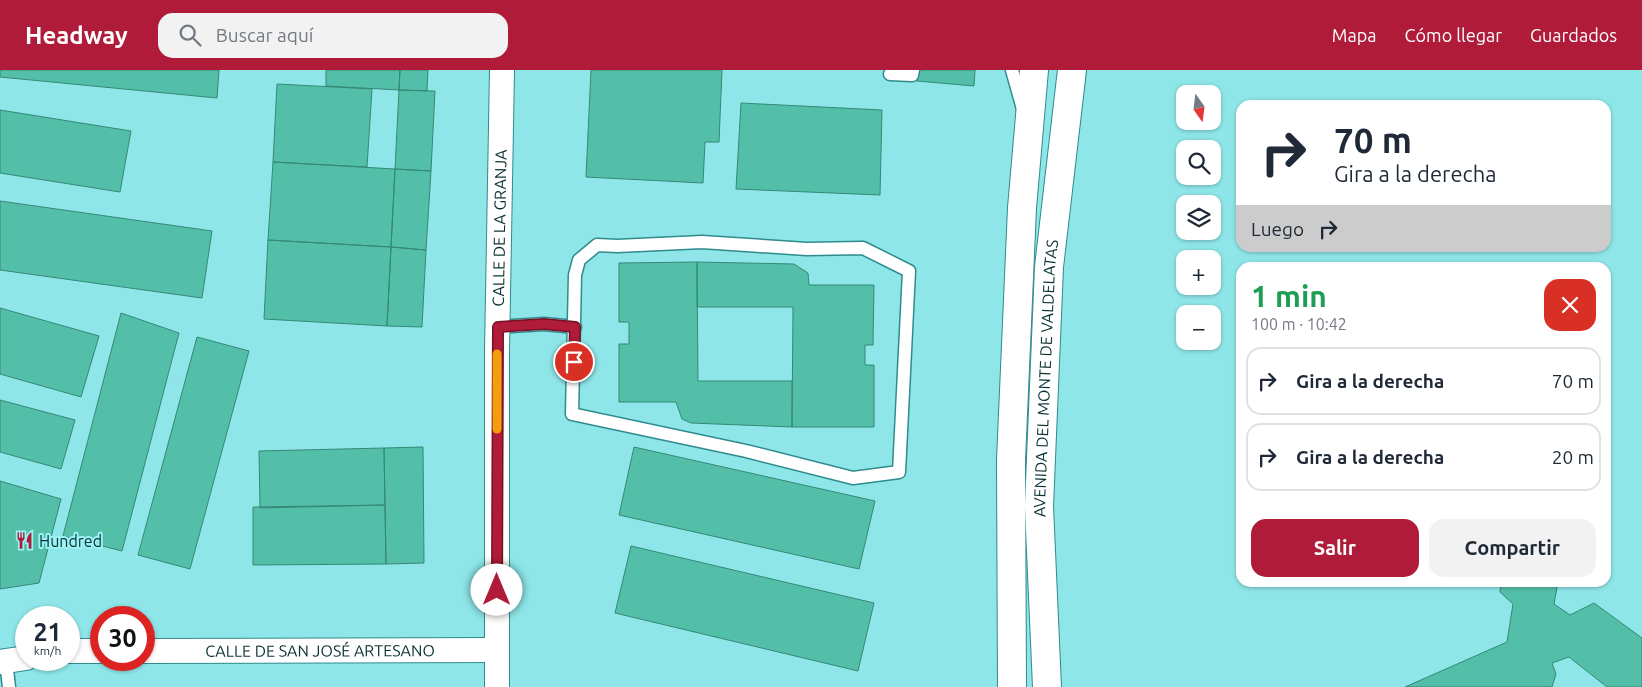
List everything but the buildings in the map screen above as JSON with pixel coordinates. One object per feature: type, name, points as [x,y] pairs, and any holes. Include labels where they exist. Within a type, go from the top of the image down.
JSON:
[{"type":"street","name":"CALLE DE LA GRANJA","points":[[498,687],[498,327],[502,70]]},
{"type":"street","name":"AVENIDA DEL MONTE DE VALDELATAS","points":[[1012,687],[1012,460],[1022,208],[1034,70]]},
{"type":"street","name":"AVENIDA DEL MONTE DE VALDELATAS","points":[[1047,687],[1040,486],[1049,267],[1072,70]]},
{"type":"street","name":"CALLE DE SAN JOSÉ ARTESANO","points":[[155,651],[497,650]]},
{"type":"lane","points":[[890,74],[912,75],[912,70]]},
{"type":"lane","points":[[1012,70],[1029,131]]},
{"type":"lane","points":[[702,242],[807,249],[862,248],[909,271],[900,472],[853,478],[746,451],[572,414],[575,327],[575,275],[579,260],[597,245],[617,246],[702,242]]},
{"type":"lane","points":[[498,327],[544,324],[575,327]]},
{"type":"lane","points":[[9,687],[11,660]]},
{"type":"slow traffic","points":[[497,354],[497,429]]},
{"type":"place","name":"Hundred","points":[[25,541]]},
{"type":"route","points":[[497,590],[498,327],[544,324],[575,327],[574,362]]}]
